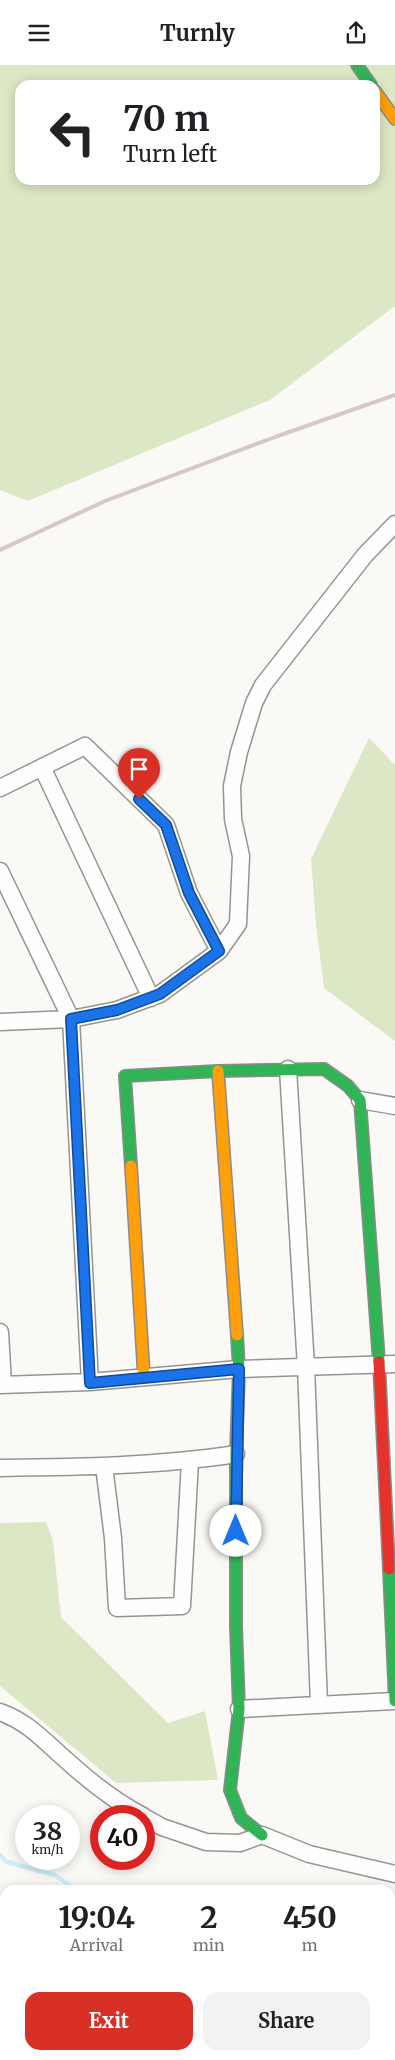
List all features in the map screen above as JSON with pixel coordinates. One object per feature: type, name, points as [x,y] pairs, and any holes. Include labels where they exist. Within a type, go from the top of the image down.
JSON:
[{"type":"main road","points":[[357,65],[368,80]]},
{"type":"main road","points":[[380,98],[395,119]]},
{"type":"main road","points":[[144,1377],[125,1076],[218,1071],[324,1069],[348,1086],[360,1100],[387,1364],[394,1701]]},
{"type":"main road","points":[[218,1071],[239,1369],[236,1454],[236,1627],[239,1709],[230,1790],[241,1817],[262,1835]]},
{"type":"street","points":[[0,1021],[71,1019],[117,1010],[160,994],[219,951],[238,924],[240,856],[233,819],[232,786],[239,752],[254,703],[263,685],[365,555],[395,524]]},
{"type":"street","points":[[0,788],[85,746],[166,825],[189,893],[219,951]]},
{"type":"street","points":[[42,767],[151,998]]},
{"type":"street","points":[[0,871],[71,1019],[90,1383]]},
{"type":"street","points":[[288,1069],[306,1367],[319,1704]]},
{"type":"street","points":[[360,1100],[395,1106]]},
{"type":"street","points":[[0,1332],[2,1384],[90,1383],[239,1369],[387,1364]]},
{"type":"street","points":[[0,1468],[104,1466],[190,1461],[236,1454]]},
{"type":"street","points":[[104,1466],[113,1538],[116,1608],[182,1605],[190,1461]]},
{"type":"street","points":[[239,1709],[394,1701]]},
{"type":"street","points":[[0,1712],[12,1716],[34,1729],[91,1782],[122,1805]]},
{"type":"street","points":[[155,1823],[206,1842],[240,1843],[262,1835],[310,1854],[395,1875]]},
{"type":"green space","points":[[0,65],[395,65],[395,306],[270,400],[28,501],[0,490]]},
{"type":"green space","points":[[369,738],[395,765],[395,1041],[324,988],[316,924],[311,859]]},
{"type":"green space","points":[[46,1522],[53,1541],[61,1617],[168,1723],[205,1711],[218,1780],[116,1783],[0,1686],[0,1523]]},
{"type":"waterway","points":[[0,1855],[7,1862],[55,1875],[69,1885]]},
{"type":"railway","points":[[0,550],[105,501],[275,437],[395,395]]},
{"type":"traffic: fast","points":[[357,65],[368,80]]},
{"type":"traffic: fast","points":[[131,1166],[125,1076],[218,1071],[324,1069],[348,1086],[360,1100],[379,1362]]},
{"type":"traffic: fast","points":[[237,1335],[239,1369],[236,1454],[236,1626],[239,1709],[230,1790],[241,1818],[262,1835]]},
{"type":"traffic: fast","points":[[389,1569],[395,1701]]},
{"type":"traffic: slow","points":[[380,98],[395,119]]},
{"type":"traffic: slow","points":[[218,1071],[237,1335]]},
{"type":"traffic: slow","points":[[131,1166],[144,1377]]},
{"type":"traffic: jam","points":[[379,1362],[389,1569]]},
{"type":"route","points":[[139,799],[166,825],[189,893],[219,951],[160,994],[117,1010],[71,1019],[90,1383],[239,1369],[236,1531]]}]
